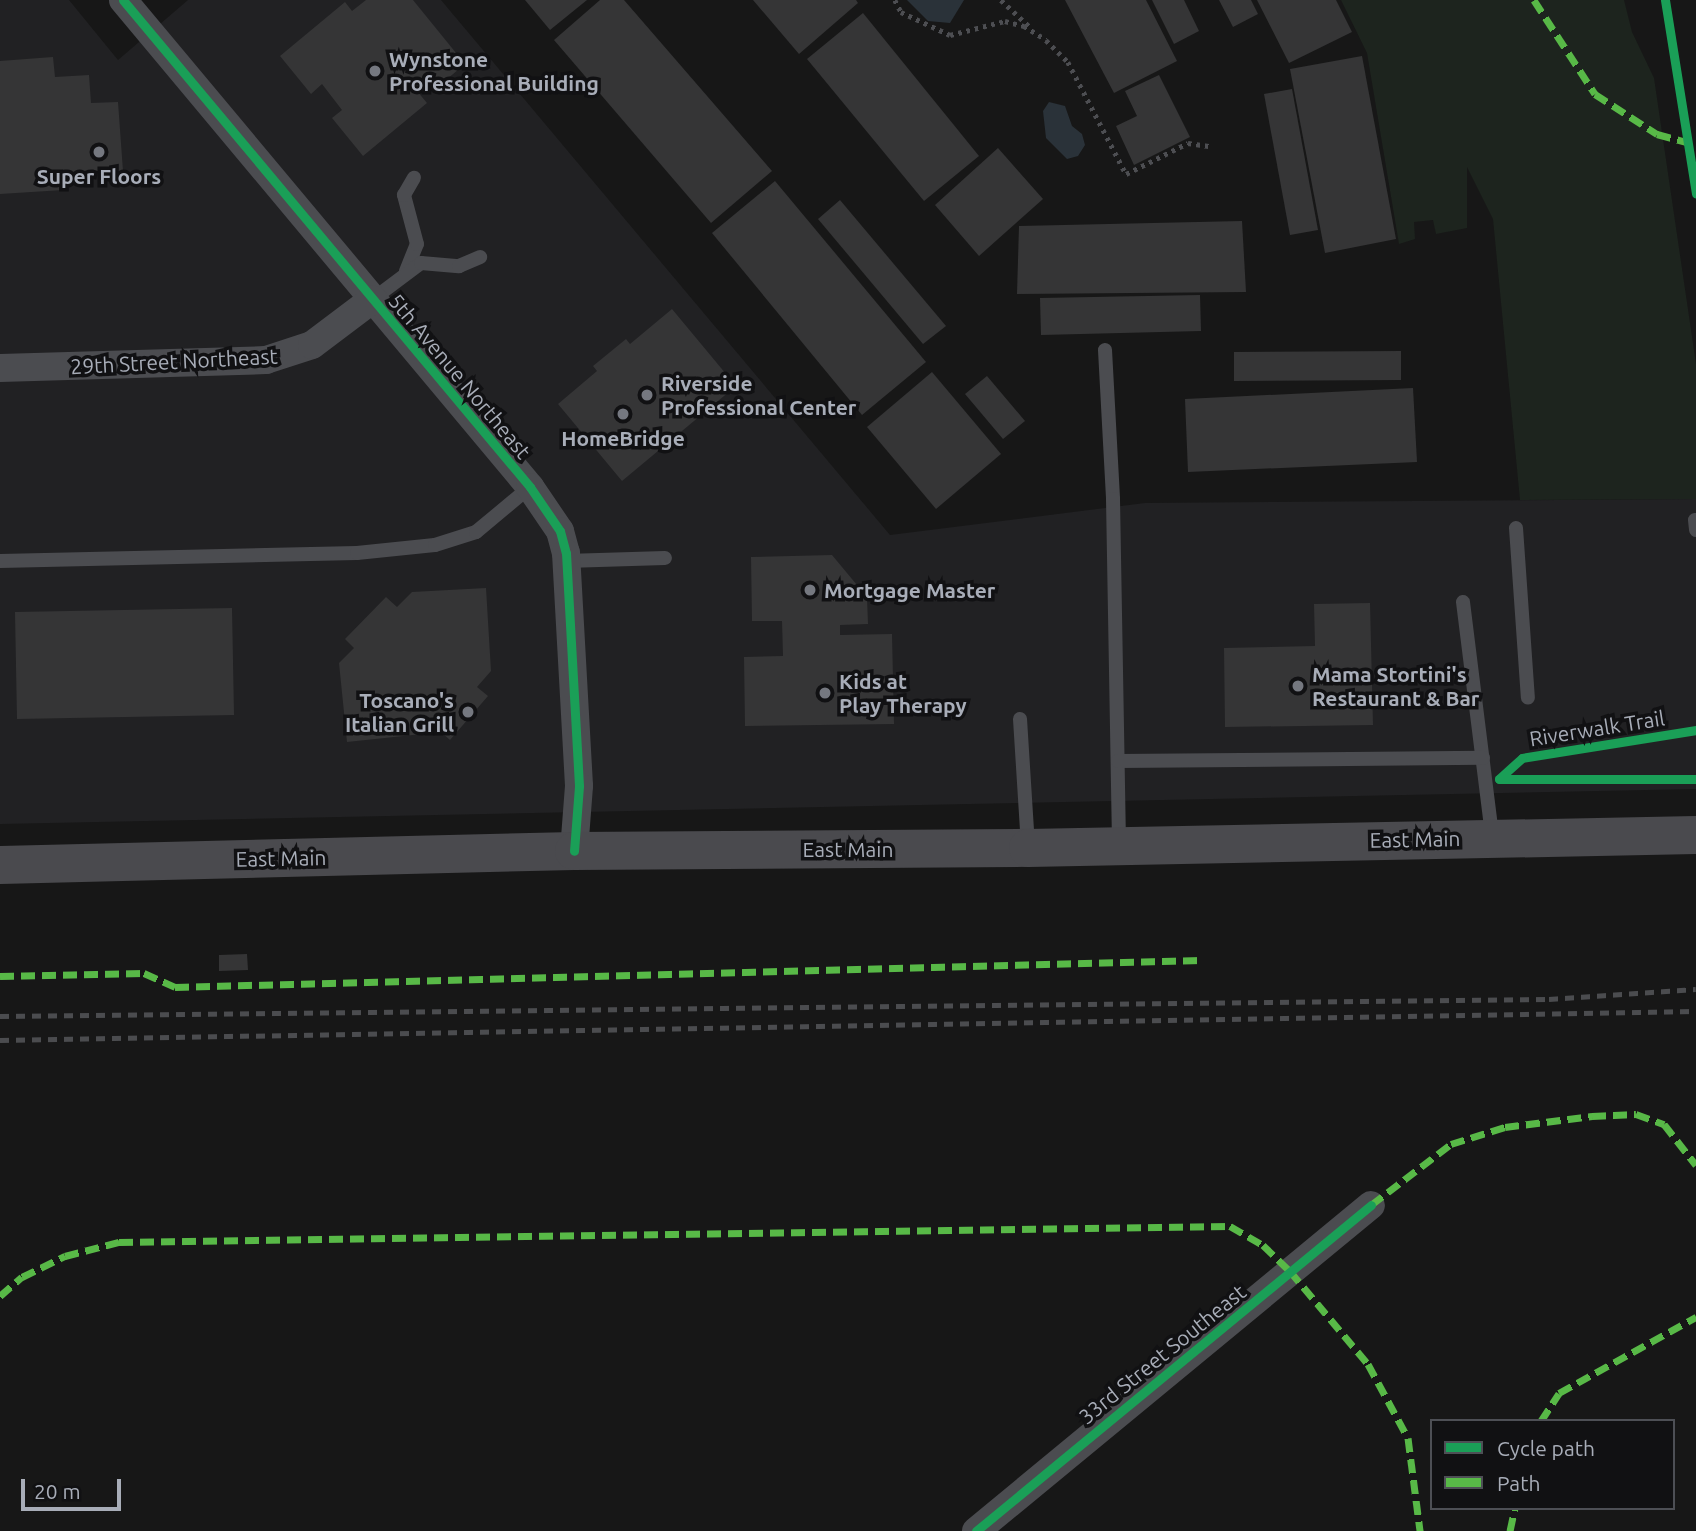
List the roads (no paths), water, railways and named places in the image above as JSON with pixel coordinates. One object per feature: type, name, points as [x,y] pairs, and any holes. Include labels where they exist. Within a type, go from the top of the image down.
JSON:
[{"type":"main road","name":"East Main","points":[[0,865],[574,851],[1028,848],[1689,835]]},
{"type":"street","name":"5th Avenue Northeast","points":[[123,0],[530,488],[560,531],[566,561],[579,786],[574,851]]},
{"type":"street","name":"29th Street Northeast","points":[[0,368],[286,356],[334,331],[373,299]]},
{"type":"street","name":"33rd Street Southeast","points":[[975,1531],[1371,1205]]},
{"type":"lane","points":[[405,272],[417,244],[404,195],[414,178]]},
{"type":"lane","points":[[373,299],[405,272],[421,263],[459,266],[480,257]]},
{"type":"lane","points":[[1105,350],[1119,845]]},
{"type":"lane","points":[[0,561],[357,553],[435,545],[476,532],[530,488]]},
{"type":"lane","points":[[1516,528],[1528,698]]},
{"type":"lane","points":[[566,561],[665,558]]},
{"type":"lane","points":[[1463,602],[1493,837]]},
{"type":"lane","points":[[1020,719],[1028,848]]},
{"type":"lane","points":[[1118,761],[1483,758]]},
{"type":"railway","points":[[0,1016],[1549,999],[1696,989]]},
{"type":"railway","points":[[0,1040],[1696,1011]]},
{"type":"place","name":"Wynstone Professional Building","points":[[375,71]]},
{"type":"place","name":"Super Floors","points":[[99,152]]},
{"type":"place","name":"Riverside Professional Center","points":[[647,395]]},
{"type":"place","name":"HomeBridge","points":[[623,414]]},
{"type":"place","name":"Mortgage Master","points":[[810,590]]},
{"type":"place","name":"Mama Stortini's Restaurant & Bar","points":[[1298,686]]},
{"type":"place","name":"Kids at Play Therapy","points":[[825,693]]},
{"type":"place","name":"Toscano's Italian Grill","points":[[468,712]]}]
